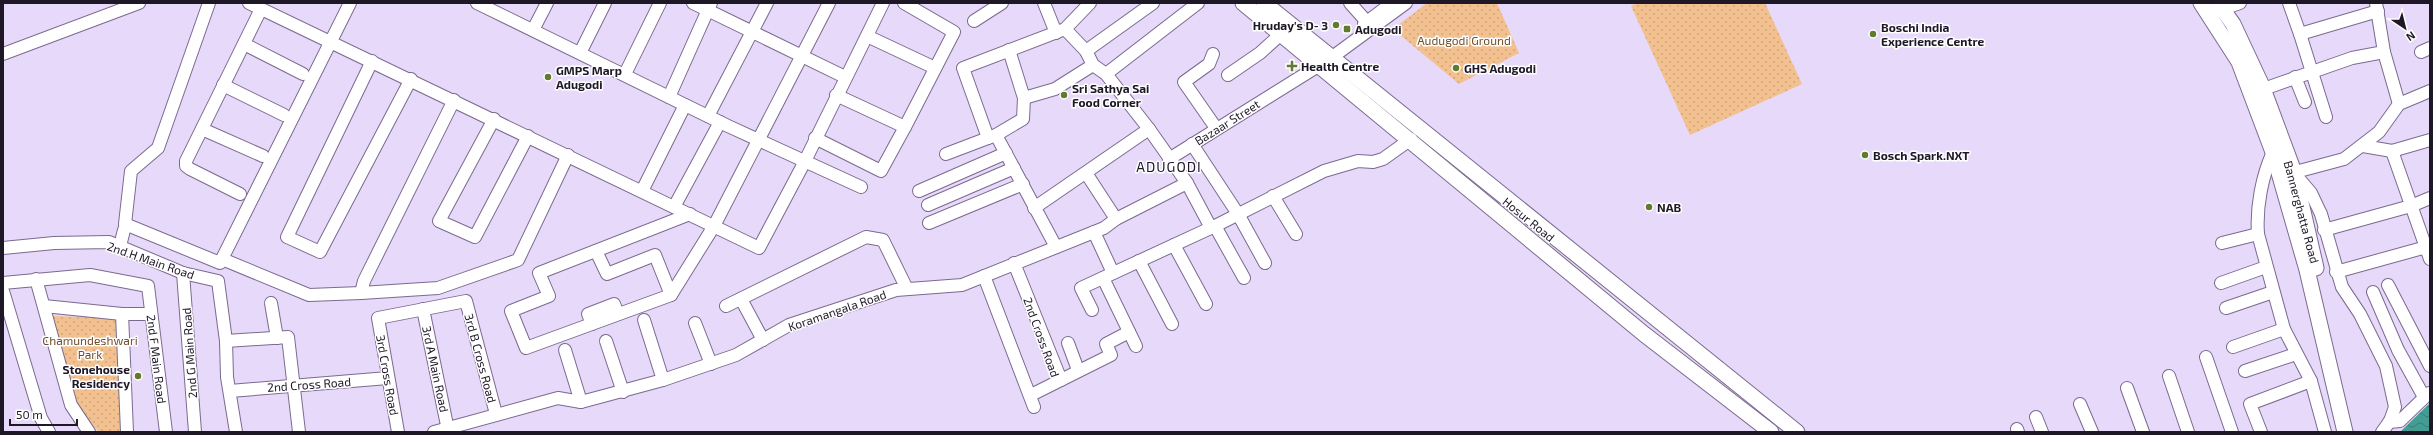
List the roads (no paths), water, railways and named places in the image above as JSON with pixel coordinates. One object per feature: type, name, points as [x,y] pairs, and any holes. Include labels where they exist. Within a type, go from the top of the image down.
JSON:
[{"type":"main road","name":"Hosur Road","points":[[1243,3],[1282,34],[1323,59],[1797,432]]},
{"type":"main road","name":"Hosur Road","points":[[1264,3],[1411,139],[1644,334],[1771,432]]},
{"type":"main road","name":"Bannerghatta Road","points":[[2220,6],[2233,24],[2287,174],[2345,380],[2355,432]]},
{"type":"main road","name":"Bannerghatta Road","points":[[2205,9],[2257,91],[2273,152],[2287,174]]},
{"type":"main road","points":[[2287,174],[2307,270],[2345,432]]},
{"type":"street","points":[[3,54],[139,3]]},
{"type":"street","points":[[209,3],[158,148],[130,171],[125,224],[220,263],[350,3]]},
{"type":"street","points":[[249,3],[411,79],[759,248],[804,163],[836,95],[883,3]]},
{"type":"street","points":[[477,3],[494,7],[533,30],[625,74],[758,141],[804,163],[861,187]]},
{"type":"street","points":[[533,30],[547,3]]},
{"type":"street","points":[[580,53],[605,3]]},
{"type":"street","points":[[625,74],[660,3]]},
{"type":"street","points":[[693,3],[709,7],[752,32],[845,77]]},
{"type":"street","points":[[708,116],[768,3]]},
{"type":"street","points":[[690,214],[539,273],[549,296],[511,311],[526,348],[672,295],[714,226],[829,3]]},
{"type":"street","points":[[815,138],[881,171],[954,32],[904,3]]},
{"type":"street","points":[[974,21],[1002,3]]},
{"type":"street","points":[[1044,3],[1060,31],[1086,51],[1093,65],[1106,74],[1149,129],[1168,159],[1187,183],[1244,278]]},
{"type":"street","points":[[1056,247],[1006,153],[992,136],[963,68],[1060,31],[1090,3]]},
{"type":"street","points":[[1086,51],[1153,3]]},
{"type":"street","points":[[1106,74],[1198,3]]},
{"type":"street","points":[[1350,3],[1367,22]]},
{"type":"street","points":[[1323,59],[1392,3]]},
{"type":"street","points":[[1323,59],[1406,3]]},
{"type":"street","points":[[2205,9],[2240,3]]},
{"type":"street","points":[[2289,3],[2326,117]]},
{"type":"street","points":[[669,97],[709,7]]},
{"type":"street","points":[[2300,34],[2377,7],[2384,52],[2399,104]]},
{"type":"street","points":[[240,194],[186,166],[186,161],[261,9]]},
{"type":"street","points":[[1228,75],[1251,60],[1282,34]]},
{"type":"street","points":[[867,36],[935,68]]},
{"type":"street","points":[[244,44],[304,74]]},
{"type":"street","points":[[946,154],[992,136],[1023,119],[1024,98],[1009,50]]},
{"type":"street","points":[[2257,91],[2352,58],[2384,52]]},
{"type":"street","points":[[1213,54],[1209,64],[1184,82],[1216,128]]},
{"type":"street","name":"Bazaar Street","points":[[1168,159],[1285,85],[1287,80],[1323,59]]},
{"type":"street","points":[[372,61],[287,237],[320,252],[411,79]]},
{"type":"street","points":[[1024,98],[1055,89],[1093,65]]},
{"type":"street","points":[[2295,77],[2305,102]]},
{"type":"street","points":[[224,85],[284,115]]},
{"type":"street","points":[[2287,174],[2344,159],[2379,132],[2399,104],[2430,90]]},
{"type":"street","points":[[836,95],[905,127]]},
{"type":"street","points":[[361,293],[364,282],[454,100]]},
{"type":"street","points":[[642,191],[685,105]]},
{"type":"street","points":[[494,119],[439,221],[475,237],[528,136]]},
{"type":"street","points":[[674,207],[720,122]]},
{"type":"street","points":[[202,128],[263,156]]},
{"type":"street","points":[[1034,208],[1149,129]]},
{"type":"street","points":[[1092,310],[1081,288],[1174,245],[1324,171],[1358,160],[1373,162],[1383,159],[1411,139]]},
{"type":"street","points":[[2362,146],[2392,151],[2430,140]]},
{"type":"street","points":[[1192,144],[1238,214],[1265,263]]},
{"type":"street","points":[[2392,151],[2411,206],[2428,247],[2430,260]]},
{"type":"street","points":[[2273,152],[2266,166],[2262,186],[2257,222],[2258,234],[2284,329],[2310,381],[2325,432]]},
{"type":"street","points":[[919,191],[1006,153]]},
{"type":"street","points":[[222,259],[309,295],[438,288],[518,260],[568,155]]},
{"type":"street","points":[[928,205],[1014,168]]},
{"type":"street","points":[[1086,173],[1116,219]]},
{"type":"street","points":[[2287,174],[2310,193],[2320,214],[2336,272],[2342,286],[2377,343],[2386,366],[2395,407],[2385,427]]},
{"type":"street","name":"Koramangala Road","points":[[434,432],[448,430],[496,414],[558,398],[581,402],[623,392],[663,380],[736,355],[789,325],[896,290],[962,285],[1094,232],[1116,219],[1187,183]]},
{"type":"street","points":[[929,223],[1023,184]]},
{"type":"street","points":[[1273,196],[1296,234]]},
{"type":"street","points":[[2324,230],[2411,206],[2430,198]]},
{"type":"street","points":[[120,246],[124,230]]},
{"type":"street","points":[[1094,232],[1108,275],[1129,332],[1136,346]]},
{"type":"street","points":[[2222,243],[2258,234]]},
{"type":"street","points":[[726,306],[866,237],[883,240],[907,290]]},
{"type":"street","name":"2nd H Main Road","points":[[3,248],[109,242],[183,274],[218,280],[236,432]]},
{"type":"street","points":[[1174,245],[1206,304]]},
{"type":"street","points":[[2336,272],[2428,247]]},
{"type":"street","points":[[596,251],[606,274],[655,255],[672,295]]},
{"type":"street","points":[[1139,261],[1172,324]]},
{"type":"street","name":"2nd Cross Road","points":[[984,276],[1032,401],[1061,380],[1014,263]]},
{"type":"street","points":[[2221,283],[2266,267]]},
{"type":"street","name":"2nd G Main Road","points":[[183,274],[195,432]]},
{"type":"street","name":"2nd F Main Road","points":[[36,279],[90,275],[148,286],[166,432]]},
{"type":"street","points":[[3,283],[36,279],[71,405],[89,432]]},
{"type":"street","points":[[2388,285],[2430,366]]},
{"type":"street","points":[[3,291],[40,418],[46,431]]},
{"type":"street","points":[[2226,308],[2273,292]]},
{"type":"street","points":[[2373,292],[2398,350],[2427,395],[2400,421],[2385,427]]},
{"type":"street","points":[[741,299],[763,340]]},
{"type":"street","name":"3rd B Cross Road","points":[[423,309],[466,301],[496,414]]},
{"type":"street","points":[[271,303],[295,385],[299,432]]},
{"type":"street","points":[[44,306],[122,314],[151,314]]},
{"type":"street","name":"3rd Cross Road","points":[[398,432],[378,318],[423,309]]},
{"type":"street","name":"3rd A Main Road","points":[[423,309],[448,430]]},
{"type":"street","points":[[122,314],[127,432]]},
{"type":"street","points":[[644,320],[663,380]]},
{"type":"street","points":[[695,323],[711,364]]},
{"type":"street","points":[[2233,348],[2284,329]]},
{"type":"street","points":[[1061,380],[1078,370],[1111,355],[1106,344],[1129,332]]},
{"type":"street","points":[[226,341],[282,337]]},
{"type":"street","points":[[606,341],[623,392]]},
{"type":"street","points":[[1068,343],[1078,370]]},
{"type":"street","points":[[565,350],[581,402]]},
{"type":"street","points":[[2245,371],[2296,354]]},
{"type":"street","points":[[2206,357],[2232,432]]},
{"type":"street","points":[[2169,376],[2188,432]]},
{"type":"street","name":"2nd Cross Road","points":[[230,391],[388,378]]},
{"type":"street","points":[[2261,432],[2250,404],[2310,381]]},
{"type":"street","points":[[2127,388],[2143,432]]},
{"type":"street","points":[[2080,404],[2092,432]]},
{"type":"street","points":[[2036,417],[2042,432]]},
{"type":"water","points":[[2430,403],[2430,432],[2400,432]]},
{"type":"place","name":"Hruday's D- 3","points":[[1336,25]]},
{"type":"place","name":"Adugodi","points":[[1347,29]]},
{"type":"place","name":"Boschi India Experience Centre","points":[[1873,34]]},
{"type":"place","name":"Health Centre","points":[[1292,66]]},
{"type":"place","name":"GHS Adugodi","points":[[1456,68]]},
{"type":"place","name":"GMPS Marp Adugodi","points":[[548,77]]},
{"type":"place","name":"Sri Sathya Sai Food Corner","points":[[1064,95]]},
{"type":"place","name":"Bosch Spark.NXT","points":[[1865,155]]},
{"type":"place","name":"NAB","points":[[1649,207]]},
{"type":"place","name":"Stonehouse Residency","points":[[138,376]]},
{"type":"district","name":"ADUGODI","points":[[1169,166]]},
{"type":"park label","name":"Audugodi Ground","points":[[1464,40]]},
{"type":"park label","name":"Chamundeshwari Park","points":[[90,347]]}]
